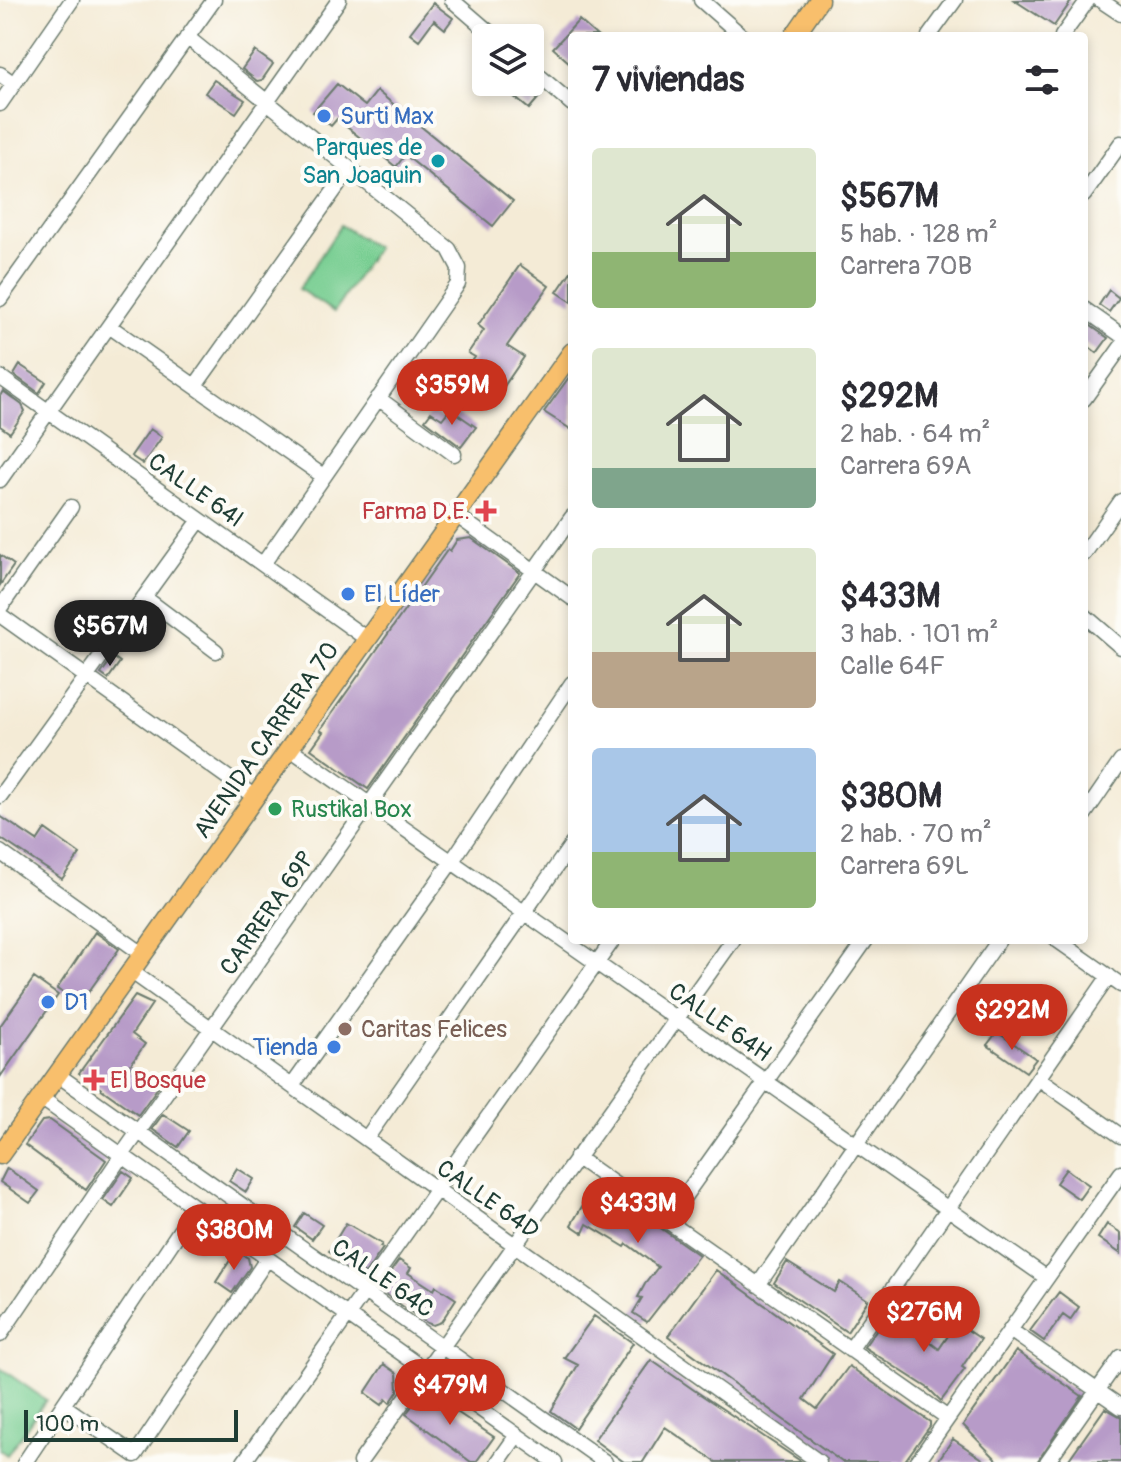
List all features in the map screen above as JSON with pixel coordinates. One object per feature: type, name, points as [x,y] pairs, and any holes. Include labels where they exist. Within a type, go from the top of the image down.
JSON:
[{"type":"main road","points":[[797,32],[819,0]]},
{"type":"main road","name":"AVENIDA CARRERA 70","points":[[2,1148],[132,972],[568,358]]},
{"type":"street","points":[[0,104],[72,0]]},
{"type":"street","points":[[0,299],[214,0]]},
{"type":"street","points":[[0,480],[339,0]]},
{"type":"street","points":[[452,0],[480,24]]},
{"type":"street","points":[[701,0],[737,32]]},
{"type":"street","points":[[932,32],[955,0]]},
{"type":"street","points":[[1065,32],[1088,0]]},
{"type":"street","points":[[1100,0],[1121,14]]},
{"type":"street","points":[[187,37],[449,249],[459,268],[458,284],[263,564]]},
{"type":"street","points":[[0,74],[14,84]]},
{"type":"street","points":[[544,80],[568,101]]},
{"type":"street","points":[[1088,189],[1121,143]]},
{"type":"street","points":[[195,386],[349,170]]},
{"type":"street","points":[[1088,312],[1121,335]]},
{"type":"street","points":[[109,326],[323,476]]},
{"type":"street","points":[[1088,393],[1121,347]]},
{"type":"street","name":"CALLE 64I","points":[[0,377],[367,639]]},
{"type":"street","points":[[378,398],[454,454]]},
{"type":"street","points":[[1088,548],[1121,501]]},
{"type":"street","points":[[0,608],[71,507]]},
{"type":"street","points":[[456,515],[568,595]]},
{"type":"street","points":[[0,796],[200,520]]},
{"type":"street","name":"CARRERA 69P","points":[[0,1335],[122,1155],[568,522]]},
{"type":"street","points":[[144,597],[216,651]]},
{"type":"street","points":[[0,615],[255,797]]},
{"type":"street","points":[[1088,621],[1121,647]]},
{"type":"street","points":[[292,1086],[452,861],[568,689]]},
{"type":"street","name":"CALLE 64H","points":[[289,748],[568,942]]},
{"type":"street","points":[[1088,809],[1121,761]]},
{"type":"street","points":[[366,1139],[568,850]]},
{"type":"street","points":[[0,852],[144,955]]},
{"type":"street","name":"CALLE 64H","points":[[571,944],[1047,1278]]},
{"type":"street","points":[[244,1462],[610,944]]},
{"type":"street","points":[[360,1462],[730,944]]},
{"type":"street","points":[[667,1221],[863,944]]},
{"type":"street","points":[[758,1285],[996,944]]},
{"type":"street","points":[[850,1350],[1038,1078],[1115,980],[1063,944]]},
{"type":"street","name":"CALLE 64D","points":[[132,972],[819,1462]]},
{"type":"street","name":"CALLE 64C","points":[[58,1075],[605,1462]]},
{"type":"street","points":[[1038,1078],[1121,1136]]},
{"type":"street","points":[[41,1098],[555,1462]]},
{"type":"street","points":[[576,1157],[948,1418]]},
{"type":"street","points":[[917,1462],[1121,1173]]},
{"type":"street","points":[[25,1462],[195,1208]]},
{"type":"street","points":[[64,1406],[135,1455],[267,1259]]},
{"type":"street","points":[[1010,1330],[1121,1407]]},
{"type":"street","points":[[1047,1462],[1121,1357]]},
{"type":"street","points":[[498,1462],[517,1435]]},
{"type":"green space","points":[[341,225],[376,248],[334,312],[299,289]]},
{"type":"green space","points":[[0,1368],[46,1400],[7,1455],[0,1450]]},
{"type":"building","points":[[1014,0],[1072,0],[1054,26]]},
{"type":"building","points":[[433,3],[453,18],[445,29],[434,20],[419,40],[410,33]]},
{"type":"building","points":[[579,20],[592,32],[568,32],[568,61],[553,48]]},
{"type":"building","points":[[255,51],[273,64],[262,80],[257,81],[242,69]]},
{"type":"building","points":[[214,80],[245,100],[236,113],[205,93]]},
{"type":"building","name":"Parques de San Joaquin","points":[[337,84],[365,106],[377,91],[513,201],[493,226],[405,155],[396,167],[337,119],[331,126],[313,112]]},
{"type":"building","points":[[513,96],[540,96],[529,109]]},
{"type":"building","points":[[520,265],[549,286],[507,346],[524,357],[500,392],[467,369],[475,357],[468,353],[484,330],[478,325]]},
{"type":"building","points":[[568,276],[568,299],[557,292]]},
{"type":"building","points":[[1109,290],[1119,298],[1109,312],[1099,305]]},
{"type":"building","points":[[1088,324],[1108,338],[1097,353],[1088,346]]},
{"type":"building","points":[[20,365],[46,382],[39,393],[14,375]]},
{"type":"building","points":[[568,379],[568,427],[544,412]]},
{"type":"building","points":[[3,391],[22,405],[25,411],[10,433],[0,426],[0,396]]},
{"type":"building","points":[[450,409],[476,427],[461,447],[425,420],[431,412],[442,419]]},
{"type":"building","points":[[150,429],[162,437],[143,464],[131,456]]},
{"type":"building","points":[[471,538],[520,573],[368,789],[311,749],[323,732],[320,730],[448,549],[450,551],[457,540]]},
{"type":"building","points":[[0,555],[14,565],[0,585]]},
{"type":"building","points":[[113,657],[120,662],[108,679],[101,674]]},
{"type":"building","points":[[0,816],[37,841],[45,829],[80,854],[62,879],[0,838]]},
{"type":"building","points":[[95,932],[119,949],[80,1004],[57,989]]},
{"type":"building","points":[[34,978],[58,995],[0,1077],[0,1026]]},
{"type":"building","points":[[1026,992],[1064,1020],[1054,1033],[1016,1005]]},
{"type":"building","points":[[135,996],[152,1004],[132,1034],[145,1044],[129,1067],[158,1087],[138,1115],[79,1073]]},
{"type":"building","points":[[997,1032],[1036,1059],[1026,1072],[987,1045]]},
{"type":"building","points":[[163,1114],[189,1131],[178,1147],[152,1129]]},
{"type":"building","points":[[50,1120],[106,1160],[86,1190],[25,1145],[42,1121]]},
{"type":"building","points":[[7,1168],[39,1191],[30,1203],[0,1182]]},
{"type":"building","points":[[237,1168],[254,1179],[246,1192],[229,1181]]},
{"type":"building","points":[[1066,1169],[1089,1185],[1079,1199],[1056,1183]]},
{"type":"building","points":[[123,1171],[133,1178],[113,1207],[103,1200]]},
{"type":"building","points":[[596,1183],[699,1255],[647,1322],[633,1313],[642,1298],[638,1297],[645,1284],[658,1267],[627,1244],[625,1247],[587,1224],[583,1233],[571,1225]]},
{"type":"building","points":[[304,1213],[322,1225],[312,1239],[295,1227]]},
{"type":"building","points":[[346,1223],[382,1244],[380,1247],[383,1248],[365,1274],[329,1251]]},
{"type":"building","points":[[197,1224],[210,1233],[198,1250],[185,1241]]},
{"type":"building","points":[[1107,1224],[1121,1233],[1121,1254],[1098,1238]]},
{"type":"building","points":[[236,1251],[248,1258],[250,1267],[232,1293],[216,1282]]},
{"type":"building","points":[[399,1260],[411,1268],[408,1273],[434,1290],[436,1286],[456,1299],[441,1322],[433,1325],[427,1323],[378,1289]]},
{"type":"building","points":[[787,1262],[834,1292],[840,1282],[868,1300],[847,1332],[774,1283]]},
{"type":"building","points":[[716,1270],[833,1354],[804,1399],[817,1409],[849,1366],[930,1422],[904,1462],[842,1462],[668,1336]]},
{"type":"building","points":[[1059,1292],[1079,1307],[1070,1320],[1063,1315],[1044,1341],[1030,1331]]},
{"type":"building","points":[[889,1312],[939,1349],[957,1323],[981,1339],[962,1367],[965,1369],[941,1401],[928,1388],[864,1347]]},
{"type":"building","points":[[594,1316],[633,1343],[575,1428],[551,1411],[578,1365],[564,1358]]},
{"type":"building","points":[[1016,1351],[1082,1396],[1037,1462],[999,1462],[963,1425]]},
{"type":"building","points":[[651,1360],[802,1462],[716,1462],[665,1427],[643,1462],[624,1462],[594,1440]]},
{"type":"building","points":[[384,1364],[397,1373],[398,1391],[390,1403],[386,1399],[382,1405],[365,1393]]},
{"type":"building","points":[[424,1390],[494,1437],[476,1462],[471,1462],[406,1414]]},
{"type":"building","points":[[1105,1408],[1121,1417],[1121,1462],[1067,1462]]},
{"type":"building","points":[[953,1439],[987,1462],[937,1462]]},
{"type":"place","name":"Surti Max","points":[[324,116]]},
{"type":"place","name":"Parques de San Joaquin","points":[[438,161]]},
{"type":"place","name":"Farma D.E.","points":[[486,511]]},
{"type":"place","name":"El Líder","points":[[348,594]]},
{"type":"place","name":"Rustikal Box","points":[[275,809]]},
{"type":"place","name":"D1","points":[[48,1002]]},
{"type":"place","name":"Caritas Felices","points":[[345,1029]]},
{"type":"place","name":"Tienda","points":[[334,1047]]},
{"type":"place","name":"El Bosque","points":[[94,1080]]}]
